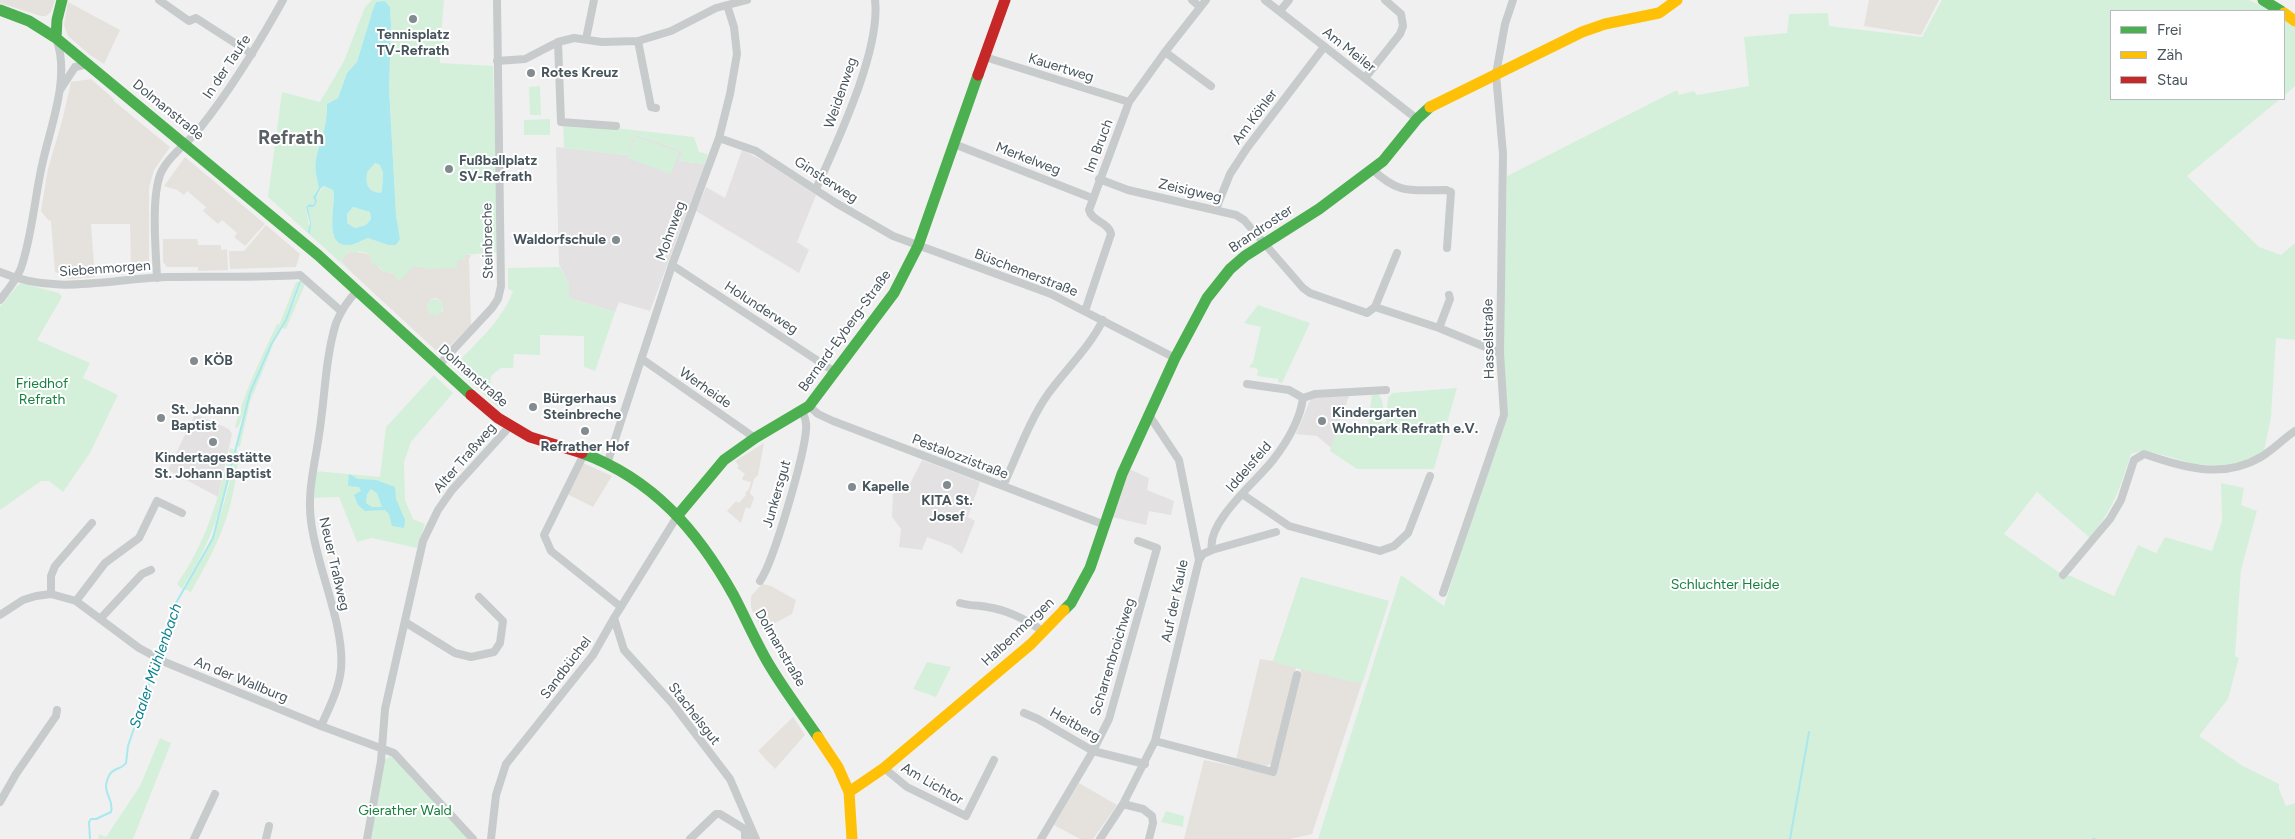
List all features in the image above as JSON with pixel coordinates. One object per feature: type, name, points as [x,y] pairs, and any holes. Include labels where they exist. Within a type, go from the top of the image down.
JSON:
[{"type":"street","points":[[0,300],[16,277],[22,263],[58,94],[60,51],[56,38],[57,20],[62,0]]},
{"type":"street","points":[[159,0],[189,20],[196,18],[252,54]]},
{"type":"street","name":"In der Taufe","points":[[156,278],[156,211],[159,178],[166,166],[211,113],[252,54],[283,0]]},
{"type":"street","name":"Steinbreche","points":[[438,366],[492,308],[500,294],[497,0]]},
{"type":"street","points":[[586,38],[594,0]]},
{"type":"street","points":[[497,61],[525,59],[558,42],[574,38],[586,38],[602,42],[638,41],[672,31],[727,6],[747,0]]},
{"type":"street","name":"Weidenweg","points":[[816,189],[858,87],[871,40],[876,11],[875,0]]},
{"type":"street","name":"Bernard-Eyberg-Straße","points":[[678,515],[724,460],[755,438],[805,409],[894,293],[918,246],[1005,0]]},
{"type":"street","points":[[1192,0],[1200,7]]},
{"type":"street","name":"Im Bruch","points":[[1092,198],[1130,102],[1165,52],[1206,0]]},
{"type":"street","name":"Am Meiler","points":[[1265,0],[1417,119]]},
{"type":"street","points":[[1280,11],[1289,0]]},
{"type":"street","points":[[1365,78],[1400,34],[1403,26],[1401,14],[1385,0]]},
{"type":"street","name":"Hasselstraße","points":[[1443,593],[1504,415],[1500,353],[1503,154],[1496,74],[1504,24],[1513,0]]},
{"type":"street","name":"Brandroster","points":[[1149,415],[1175,358],[1206,298],[1218,282],[1246,256],[1319,209],[1372,169],[1391,152],[1417,119],[1432,105],[1582,32],[1604,24],[1659,13],[1678,0]]},
{"type":"street","points":[[2263,0],[2280,10]]},
{"type":"street","name":"Mohnweg","points":[[607,464],[672,266],[719,138],[736,71],[738,54],[734,27],[727,6]]},
{"type":"street","name":"Dolmanstraße","points":[[1,11],[29,21],[56,38],[88,64],[318,255],[438,366],[482,405],[510,426],[530,437],[584,454],[607,464],[641,483],[678,515],[706,550],[734,597],[766,661],[838,767],[849,792],[852,839]]},
{"type":"street","points":[[638,41],[651,107],[656,108]]},
{"type":"street","points":[[558,42],[561,122],[616,126]]},
{"type":"street","name":"Am Köhler","points":[[1216,209],[1230,174],[1247,148],[1324,47]]},
{"type":"street","points":[[1165,52],[1211,86]]},
{"type":"street","name":"Kauertweg","points":[[985,58],[1130,102]]},
{"type":"street","points":[[58,94],[75,67],[88,64]]},
{"type":"street","name":"Ginsterweg","points":[[719,138],[756,151],[893,236],[918,246]]},
{"type":"street","name":"Merkelweg","points":[[954,144],[1092,198]]},
{"type":"street","points":[[1372,169],[1390,185],[1400,189],[1446,190],[1451,192],[1447,248]]},
{"type":"street","name":"Zeisigweg","points":[[1099,179],[1128,190],[1216,209],[1244,220],[1303,288],[1310,293],[1366,313],[1375,307]]},
{"type":"street","points":[[1085,311],[1111,234],[1107,227],[1090,214],[1092,198]]},
{"type":"street","name":"Büschemerstraße","points":[[918,246],[1051,294],[1175,358]]},
{"type":"street","points":[[1397,253],[1375,307],[1439,328],[1500,353]]},
{"type":"street","name":"Holunderweg","points":[[672,266],[835,372]]},
{"type":"street","name":"Siebenmorgen","points":[[0,272],[44,284],[62,286],[156,278],[302,275],[341,311]]},
{"type":"street","name":"Neuer Traßweg","points":[[321,726],[336,688],[340,644],[310,520],[310,480],[319,436],[329,352],[341,311],[357,291]]},
{"type":"street","points":[[1439,328],[1450,300],[1449,295]]},
{"type":"street","points":[[1003,486],[1039,408],[1068,368],[1094,338],[1103,320]]},
{"type":"street","name":"Werheide","points":[[642,359],[755,438]]},
{"type":"street","points":[[1247,384],[1289,390],[1303,398],[1315,394],[1386,390]]},
{"type":"street","name":"Iddelsfeld","points":[[1212,550],[1211,538],[1220,523],[1285,444],[1300,413],[1303,398]]},
{"type":"street","name":"Pestalozzistraße","points":[[805,409],[1106,525]]},
{"type":"street","name":"Junkersgut","points":[[760,581],[766,574],[779,534],[802,450],[806,431],[805,409]]},
{"type":"street","name":"Halbenmorgen","points":[[849,792],[884,768],[1044,632],[1071,603],[1082,584],[1106,525],[1122,474],[1149,415]]},
{"type":"street","name":"Auf der Kaule","points":[[1100,839],[1124,804],[1155,741],[1199,560],[1179,460],[1149,415]]},
{"type":"street","name":"Alter Traßweg","points":[[366,839],[378,780],[385,709],[423,541],[438,510],[452,490],[510,426]]},
{"type":"street","points":[[2062,575],[2110,520],[2121,500],[2134,460],[2138,456],[2144,454],[2194,468],[2240,468],[2262,456],[2295,431]]},
{"type":"street","points":[[584,454],[544,535],[551,551],[621,607]]},
{"type":"street","points":[[1242,494],[1289,526],[1380,551],[1394,546],[1408,533],[1430,476]]},
{"type":"street","points":[[76,601],[105,563],[139,538],[157,501],[182,513]]},
{"type":"street","name":"Sandbüchel","points":[[491,839],[496,795],[506,764],[594,655],[614,618],[678,515]]},
{"type":"street","points":[[51,594],[51,576],[55,566],[92,524]]},
{"type":"street","points":[[1199,560],[1203,554],[1212,550],[1276,532]]},
{"type":"street","name":"Scharrenbroichweg","points":[[1041,839],[1093,751],[1109,719],[1157,548],[1138,541]]},
{"type":"street","points":[[101,618],[142,574],[151,570]]},
{"type":"street","name":"An der Wallburg","points":[[0,615],[23,600],[36,596],[51,594],[76,601],[139,648],[165,662],[321,726],[394,753],[472,839]]},
{"type":"street","points":[[405,622],[454,653],[471,657],[494,652],[500,642],[503,621],[479,597]]},
{"type":"street","points":[[960,603],[989,607],[1017,616],[1028,620],[1044,632]]},
{"type":"street","name":"Stachelsgut","points":[[614,618],[624,650],[672,703],[730,779],[749,829],[756,838]]},
{"type":"street","points":[[1155,741],[1273,772],[1297,675]]},
{"type":"street","points":[[0,802],[16,774],[56,716],[57,710]]},
{"type":"street","name":"Heitberg","points":[[1024,713],[1093,751],[1145,764]]},
{"type":"street","name":"Am Lichtor","points":[[884,768],[907,787],[966,816],[994,760]]},
{"type":"street","points":[[194,839],[215,794]]},
{"type":"street","points":[[1124,804],[1143,809],[1152,816],[1153,823],[1149,839]]},
{"type":"street","points":[[690,839],[716,814],[720,814],[749,829]]},
{"type":"street","points":[[266,839],[269,826]]},
{"type":"shaded area","points":[[0,0],[55,0],[51,12],[46,16],[41,16],[0,3]]},
{"type":"shaded area","points":[[1869,0],[1939,0],[1921,35],[1864,26]]},
{"type":"shaded area","points":[[68,2],[120,30],[104,64],[68,36],[64,25]]},
{"type":"shaded area","points":[[91,79],[114,101],[170,147],[154,170],[149,187],[149,266],[131,266],[130,224],[91,224],[95,277],[70,279],[55,272],[51,221],[41,211],[48,169],[71,82]]},
{"type":"shaded area","name":"Waldorfschule","points":[[634,134],[683,151],[679,161],[705,164],[650,311],[619,302],[615,312],[569,298],[569,285],[559,264],[556,147],[627,155]]},
{"type":"shaded area","points":[[742,150],[764,161],[816,195],[797,242],[809,250],[799,273],[696,211],[706,187],[725,198]]},
{"type":"shaded area","points":[[185,157],[265,224],[245,246],[234,237],[237,233],[222,220],[218,224],[203,211],[206,207],[187,191],[184,195],[177,190],[164,186]]},
{"type":"shaded area","points":[[266,225],[300,254],[296,267],[230,269],[229,251],[244,251]]},
{"type":"shaded area","points":[[163,239],[197,239],[198,245],[221,245],[221,250],[227,249],[228,270],[198,271],[198,267],[167,267],[163,262]]},
{"type":"shaded area","points":[[350,251],[369,254],[382,271],[395,274],[414,266],[456,268],[457,260],[465,255],[471,255],[469,259],[471,325],[441,355],[351,272],[341,260]],"holes":[[[435,298],[440,300],[443,311],[436,315],[429,312],[427,305],[430,300]]]},
{"type":"shaded area","points":[[1349,396],[1339,424],[1359,426],[1330,451],[1331,448],[1317,436],[1296,434],[1311,398]]},
{"type":"shaded area","points":[[195,414],[229,429],[232,434],[218,497],[168,470]]},
{"type":"shaded area","points":[[764,443],[758,475],[754,479],[750,493],[754,498],[750,509],[746,507],[741,523],[727,511],[736,501],[739,503],[746,495],[745,493],[749,489],[751,482],[743,480],[742,478],[745,474],[737,468],[739,466],[735,461]]},
{"type":"shaded area","points":[[922,460],[980,482],[968,517],[975,521],[962,554],[951,546],[927,537],[922,550],[899,547],[901,529],[892,517],[893,494],[910,484]]},
{"type":"shaded area","points":[[581,462],[612,476],[593,507],[565,493]]},
{"type":"shaded area","points":[[1129,469],[1149,478],[1147,490],[1174,501],[1171,515],[1149,511],[1146,525],[1112,517]]},
{"type":"shaded area","points":[[1301,577],[1389,601],[1312,834],[1290,839],[1184,839],[1204,760],[1275,775],[1301,669],[1296,668],[1271,764],[1265,766],[1236,759],[1260,659],[1273,661]]},
{"type":"shaded area","points":[[762,584],[771,586],[796,600],[792,614],[762,630],[751,608],[751,596]]},
{"type":"shaded area","points":[[793,717],[805,735],[775,769],[758,751]]},
{"type":"shaded area","points":[[1079,783],[1117,805],[1093,839],[1080,839],[1054,825]]},
{"type":"green space","points":[[372,0],[444,0],[441,35],[449,35],[444,41],[440,63],[493,66],[498,252],[465,255],[465,260],[457,260],[457,268],[424,269],[423,267],[414,266],[399,281],[395,278],[395,274],[382,271],[380,267],[372,264],[369,254],[359,251],[356,254],[350,251],[341,260],[351,272],[268,197],[282,92],[320,102],[344,61],[365,7]],"holes":[[[385,1],[390,7],[389,89],[396,215],[400,239],[396,245],[388,245],[368,238],[349,245],[341,243],[336,239],[333,232],[333,190],[324,186],[316,197],[317,202],[314,207],[308,207],[311,223],[310,233],[306,207],[309,204],[313,205],[315,202],[313,197],[319,188],[315,163],[325,125],[327,104],[338,98],[347,73],[357,62],[376,2]]]},
{"type":"green space","name":"Schluchter Heide","points":[[1942,0],[2249,0],[2271,10],[2110,10],[2110,100],[2279,100],[2187,176],[2259,247],[2281,255],[2295,243],[2295,340],[2276,338],[2271,417],[2264,451],[2241,464],[2222,466],[2195,464],[2144,450],[2131,454],[2115,498],[2105,518],[2090,538],[2037,492],[2004,534],[2063,575],[2071,576],[2114,596],[2138,545],[2156,553],[2165,537],[2212,551],[2222,521],[2221,483],[2244,488],[2241,505],[2257,511],[2241,570],[2235,656],[2239,658],[2228,699],[2199,736],[2243,766],[2279,784],[2279,789],[2286,806],[2295,803],[2295,839],[1318,839],[1401,575],[1444,606],[1495,443],[1506,416],[1503,343],[1507,176],[1677,90],[1679,95],[1694,91],[1697,95],[1749,86],[1744,37],[1787,33],[1789,14],[1828,13],[1829,26],[1922,37]]},
{"type":"green space","points":[[2285,19],[2295,26],[2295,86],[2285,95]]},
{"type":"green space","points":[[540,86],[541,115],[530,115],[529,87]]},
{"type":"green space","points":[[550,119],[550,135],[524,135],[524,120]]},
{"type":"green space","points":[[563,122],[694,137],[699,152],[708,154],[705,164],[679,161],[682,151],[634,134],[627,155],[564,148]]},
{"type":"green space","points":[[635,136],[679,152],[671,174],[627,158]]},
{"type":"green space","points":[[375,163],[380,165],[383,173],[382,191],[380,193],[369,188],[367,183],[366,172]]},
{"type":"green space","points":[[353,207],[370,212],[371,219],[366,225],[355,228],[347,223],[347,214]]},
{"type":"green space","points":[[560,267],[569,285],[569,298],[615,312],[595,371],[584,367],[584,336],[540,335],[540,355],[514,354],[513,368],[501,368],[492,375],[490,384],[492,390],[500,396],[499,408],[453,367],[487,332],[508,302],[513,291],[508,289],[508,268]]},
{"type":"green space","points":[[296,282],[299,282],[285,320],[271,343],[238,428],[235,427],[254,374],[277,324],[279,325]]},
{"type":"green space","points":[[301,282],[306,282],[286,329],[282,328],[296,298]]},
{"type":"green space","name":"Friedhof Refrath","points":[[21,283],[59,293],[62,297],[37,340],[90,363],[83,378],[118,395],[90,453],[63,492],[49,481],[41,481],[0,510],[0,307]]},
{"type":"green space","points":[[432,299],[438,299],[443,304],[441,313],[432,315],[427,310],[427,304]]},
{"type":"green space","points":[[1258,305],[1310,323],[1282,383],[1278,382],[1278,379],[1257,376],[1258,369],[1249,367],[1253,362],[1261,327],[1244,323]]},
{"type":"green space","points":[[276,339],[250,402],[240,447],[236,446],[251,393]]},
{"type":"green space","points":[[434,375],[453,393],[411,442],[404,462],[405,500],[413,519],[425,524],[417,548],[372,538],[357,542],[339,497],[314,498],[316,471],[380,477],[386,427]]},
{"type":"green space","points":[[1457,388],[1434,469],[1357,469],[1330,451],[1339,424],[1368,427],[1372,393],[1377,393],[1382,400],[1382,427],[1385,428],[1388,398],[1392,393]]},
{"type":"green space","points":[[230,448],[234,449],[226,488],[216,522],[202,554],[182,589],[177,584],[204,536],[216,502]]},
{"type":"green space","points":[[236,450],[239,454],[236,475],[224,526],[191,592],[184,589],[204,554],[218,522],[228,489]]},
{"type":"green space","points":[[1301,577],[1389,601],[1362,684],[1273,662]]},
{"type":"green space","points":[[927,662],[951,667],[936,697],[913,689]]},
{"type":"green space","points":[[160,738],[171,743],[133,839],[98,839],[99,834],[106,837],[140,786]]},
{"type":"green space","name":"Gierather Wald","points":[[391,756],[399,761],[411,778],[470,839],[369,839],[384,760]]},
{"type":"green space","points":[[1166,811],[1184,816],[1183,827],[1161,822]]},
{"type":"water","points":[[385,1],[390,7],[389,89],[396,215],[400,239],[396,245],[388,245],[368,238],[349,245],[341,244],[333,232],[333,190],[324,186],[321,188],[316,197],[317,202],[314,207],[308,207],[311,223],[310,234],[308,232],[310,223],[306,207],[309,204],[313,205],[315,202],[313,197],[319,188],[315,163],[325,125],[327,104],[338,98],[347,73],[357,62],[376,2]],"holes":[[[375,163],[380,165],[383,173],[382,191],[380,193],[369,188],[367,183],[367,172]],[[353,207],[370,212],[371,219],[366,225],[355,228],[347,223],[347,214]]]},
{"type":"water","points":[[349,474],[358,479],[376,480],[395,487],[396,499],[405,520],[404,528],[392,526],[389,514],[385,510],[365,511],[358,505],[354,495],[361,491],[359,487],[348,486]],"holes":[[[371,489],[377,493],[382,507],[372,507],[366,503],[367,494]]]},
{"type":"waterway","name":"Saaler Mühlenbach","points":[[158,656],[171,623],[172,610],[213,538],[250,393],[272,343],[286,320],[300,282]]},
{"type":"waterway","name":"Saaler Mühlenbach","points":[[90,839],[89,822],[91,819],[96,819],[111,812],[112,807],[106,786],[107,781],[112,772],[126,763],[128,746],[157,661]]},
{"type":"waterway","points":[[1790,839],[1809,732]]},
{"type":"traffic: fast","points":[[56,38],[57,20],[62,0]]},
{"type":"traffic: fast","points":[[2263,0],[2279,10]]},
{"type":"traffic: fast","points":[[0,10],[29,21],[56,38],[318,255],[471,395]]},
{"type":"traffic: fast","points":[[678,515],[724,460],[755,438],[809,406],[894,293],[918,246],[978,75]]},
{"type":"traffic: fast","points":[[1064,610],[1071,603],[1090,568],[1122,474],[1175,358],[1207,298],[1230,269],[1245,256],[1319,209],[1383,161],[1417,119],[1430,107]]},
{"type":"traffic: fast","points":[[582,453],[631,477],[671,510],[689,529],[720,572],[767,661],[818,737]]},
{"type":"traffic: slow","points":[[1430,107],[1582,32],[1605,24],[1659,13],[1677,0]]},
{"type":"traffic: slow","points":[[2285,14],[2295,21]]},
{"type":"traffic: slow","points":[[849,792],[884,768],[1031,644],[1064,610]]},
{"type":"traffic: slow","points":[[818,737],[838,767],[849,792],[852,839]]},
{"type":"traffic: jam","points":[[978,75],[1005,0]]},
{"type":"traffic: jam","points":[[471,395],[498,418],[530,437],[582,453]]},
{"type":"place","name":"Tennisplatz TV-Refrath","points":[[413,19]]},
{"type":"place","name":"Rotes Kreuz","points":[[531,73]]},
{"type":"place","name":"Fußballplatz SV-Refrath","points":[[449,169]]},
{"type":"place","name":"Waldorfschule","points":[[616,240]]},
{"type":"place","name":"KÖB","points":[[194,361]]},
{"type":"place","name":"Bürgerhaus Steinbreche","points":[[533,407]]},
{"type":"place","name":"St. Johann Baptist","points":[[161,418]]},
{"type":"place","name":"Kindergarten Wohnpark Refrath e.V.","points":[[1322,421]]},
{"type":"place","name":"Refrather Hof","points":[[585,431]]},
{"type":"place","name":"Kindertagesstätte St. Johann Baptist","points":[[213,442]]},
{"type":"place","name":"KITA St. Josef","points":[[947,485]]},
{"type":"place","name":"Kapelle","points":[[852,487]]},
{"type":"district","name":"Refrath","points":[[291,138]]}]
